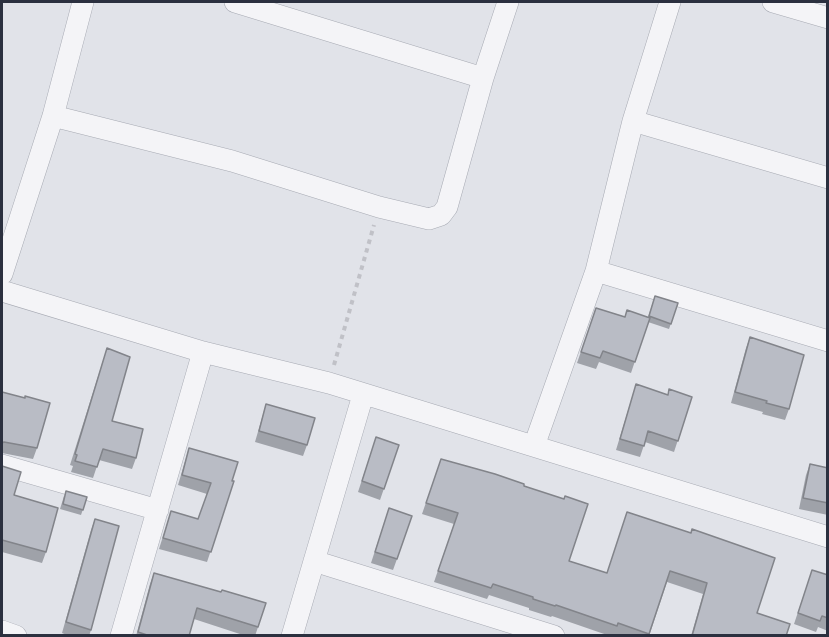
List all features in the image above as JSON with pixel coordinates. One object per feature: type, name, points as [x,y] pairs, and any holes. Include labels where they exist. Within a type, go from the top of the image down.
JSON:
[{"type":"street","points":[[2,274],[53,116],[83,2]]},
{"type":"street","points":[[235,2],[483,78]]},
{"type":"street","points":[[53,116],[232,161],[379,207],[429,219],[441,215],[447,207],[483,78],[508,2]]},
{"type":"street","points":[[534,446],[596,271],[633,121],[670,2]]},
{"type":"street","points":[[773,2],[828,18]]},
{"type":"street","points":[[633,121],[828,177]]},
{"type":"street","points":[[596,271],[828,341]]},
{"type":"street","points":[[2,291],[203,352],[329,383],[828,537]]},
{"type":"street","points":[[121,636],[203,352]]},
{"type":"street","points":[[292,636],[363,394]]},
{"type":"street","points":[[2,465],[158,510]]},
{"type":"street","points":[[314,561],[554,636]]},
{"type":"street","points":[[2,631],[15,636]]},
{"type":"path","points":[[329,383],[379,207]]},
{"type":"building","points":[[655,296],[678,303],[671,324],[649,316]]},
{"type":"building","points":[[596,308],[625,317],[627,310],[650,318],[635,362],[603,351],[600,358],[581,352]]},
{"type":"building","points":[[750,337],[804,355],[789,409],[735,392]]},
{"type":"building","points":[[107,348],[130,357],[112,421],[143,429],[136,458],[103,449],[97,467],[75,461],[77,455],[75,454]]},
{"type":"building","points":[[636,384],[668,395],[669,389],[692,397],[678,441],[648,431],[644,446],[620,439]]},
{"type":"building","points":[[2,392],[50,403],[37,448],[2,443]]},
{"type":"building","points":[[266,404],[315,418],[307,445],[259,431]]},
{"type":"building","points":[[376,437],[399,445],[384,489],[362,481]]},
{"type":"building","points":[[189,448],[238,462],[211,552],[163,538],[171,511],[198,519],[211,483],[182,475]]},
{"type":"building","points":[[441,459],[495,474],[564,499],[565,496],[588,504],[569,561],[607,573],[627,512],[691,533],[692,529],[775,558],[757,613],[790,624],[786,636],[692,636],[707,583],[670,571],[649,634],[618,623],[617,626],[493,584],[491,588],[438,571],[458,513],[426,503]]},
{"type":"building","points":[[810,464],[828,468],[828,503],[803,498]]},
{"type":"building","points":[[2,466],[21,472],[14,495],[58,508],[46,552],[2,540]]},
{"type":"building","points":[[66,491],[87,497],[83,510],[63,504]]},
{"type":"building","points":[[389,508],[412,516],[397,559],[375,552]]},
{"type":"building","points":[[95,519],[119,526],[91,630],[66,622]]},
{"type":"building","points":[[812,570],[828,575],[828,618],[822,616],[820,621],[798,613]]},
{"type":"building","points":[[154,573],[266,603],[258,627],[197,608],[189,636],[150,636],[138,632]]}]
